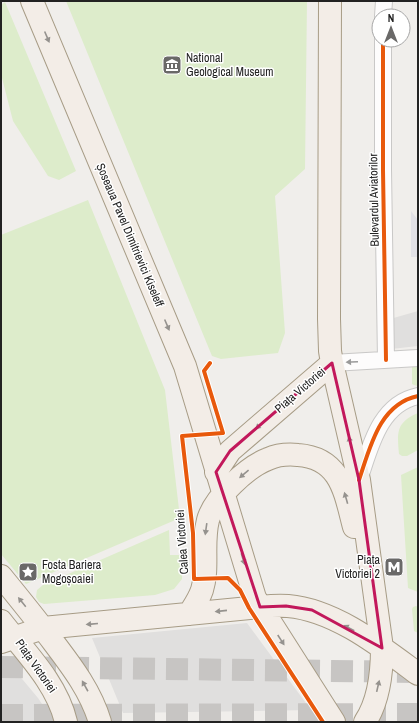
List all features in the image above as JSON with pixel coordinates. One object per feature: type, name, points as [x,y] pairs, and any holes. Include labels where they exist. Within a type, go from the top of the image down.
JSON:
[{"type":"main road","name":"Șoseaua Pavel Dimitrievici Kiseleff","points":[[32,1],[185,366],[216,472]]},
{"type":"main road","points":[[330,1],[329,320],[332,363]]},
{"type":"main road","name":"Piața Victoriei","points":[[216,472],[230,451],[332,363],[359,480],[382,648],[382,665],[377,693],[372,709],[365,722]]},
{"type":"main road","points":[[189,614],[198,600],[202,590],[204,579],[205,538],[208,520],[215,504],[249,470],[258,463],[269,458],[291,454],[302,455],[324,463],[337,474],[342,483],[364,557],[373,574]]},
{"type":"main road","points":[[216,472],[252,589],[260,607],[334,722]]},
{"type":"main road","points":[[1,576],[79,676],[94,704],[100,722]]},
{"type":"main road","name":"Piața Victoriei","points":[[5,634],[43,628],[260,607],[286,606],[312,610],[326,615],[382,648],[418,674]]},
{"type":"main road","name":"Piața Victoriei","points":[[5,634],[52,687],[59,700],[66,722]]},
{"type":"main road","points":[[382,648],[418,654]]},
{"type":"street","name":"Bulevardul Aviatorilor","points":[[383,48],[386,360]]},
{"type":"street","points":[[332,363],[418,358]]},
{"type":"street","points":[[359,480],[371,444],[379,426],[388,414],[398,405],[418,396]]},
{"type":"highlighted area","points":[[332,363],[359,480],[382,648],[312,610],[286,606],[260,607],[216,472],[230,451]]},
{"type":"green space","points":[[66,1],[307,1],[305,169],[275,196],[285,333],[278,353],[221,359],[212,356]]},
{"type":"green space","points":[[5,2],[76,171],[59,180],[48,176],[13,121],[1,74],[1,5]]},
{"type":"green space","points":[[88,200],[165,390],[180,518],[26,584],[1,554],[1,235]]},
{"type":"green space","points":[[418,363],[418,386],[412,384],[412,366]]},
{"type":"green space","points":[[418,413],[418,450],[407,456],[402,456],[399,454],[398,434],[405,420]]},
{"type":"green space","points":[[418,467],[418,592],[408,588],[401,475]]},
{"type":"green space","points":[[169,530],[170,555],[182,555],[182,579],[174,589],[155,595],[44,604],[39,602],[36,597],[37,590],[43,585]]},
{"type":"green space","points":[[416,606],[418,607],[418,633],[414,631],[412,609]]},
{"type":"shaded area","points":[[411,211],[418,220],[418,257],[411,257]]},
{"type":"shaded area","points":[[418,311],[418,346],[391,349],[390,319]]},
{"type":"shaded area","points":[[247,623],[311,710],[123,713],[92,638]]},
{"type":"shaded area","points":[[1,666],[11,667],[23,680],[46,710],[49,722],[1,722]]},
{"type":"tunnel","points":[[1,667],[418,672]]},
{"type":"tunnel","points":[[1,715],[418,714]]},
{"type":"cycle path","points":[[383,48],[386,360]]},
{"type":"cycle path","name":"Calea Victoriei","points":[[210,363],[204,371],[223,433],[182,436],[193,533],[194,579],[228,578],[240,590],[249,608],[323,722]]},
{"type":"cycle path","points":[[359,480],[372,441],[385,418],[394,408],[405,401],[418,396]]},
{"type":"place","name":"National Geological Museum","points":[[172,65]]},
{"type":"place","name":"Piața Victoriei 2","points":[[394,567]]},
{"type":"place","name":"Fosta Bariera Mogoșoaiei","points":[[28,572]]}]
